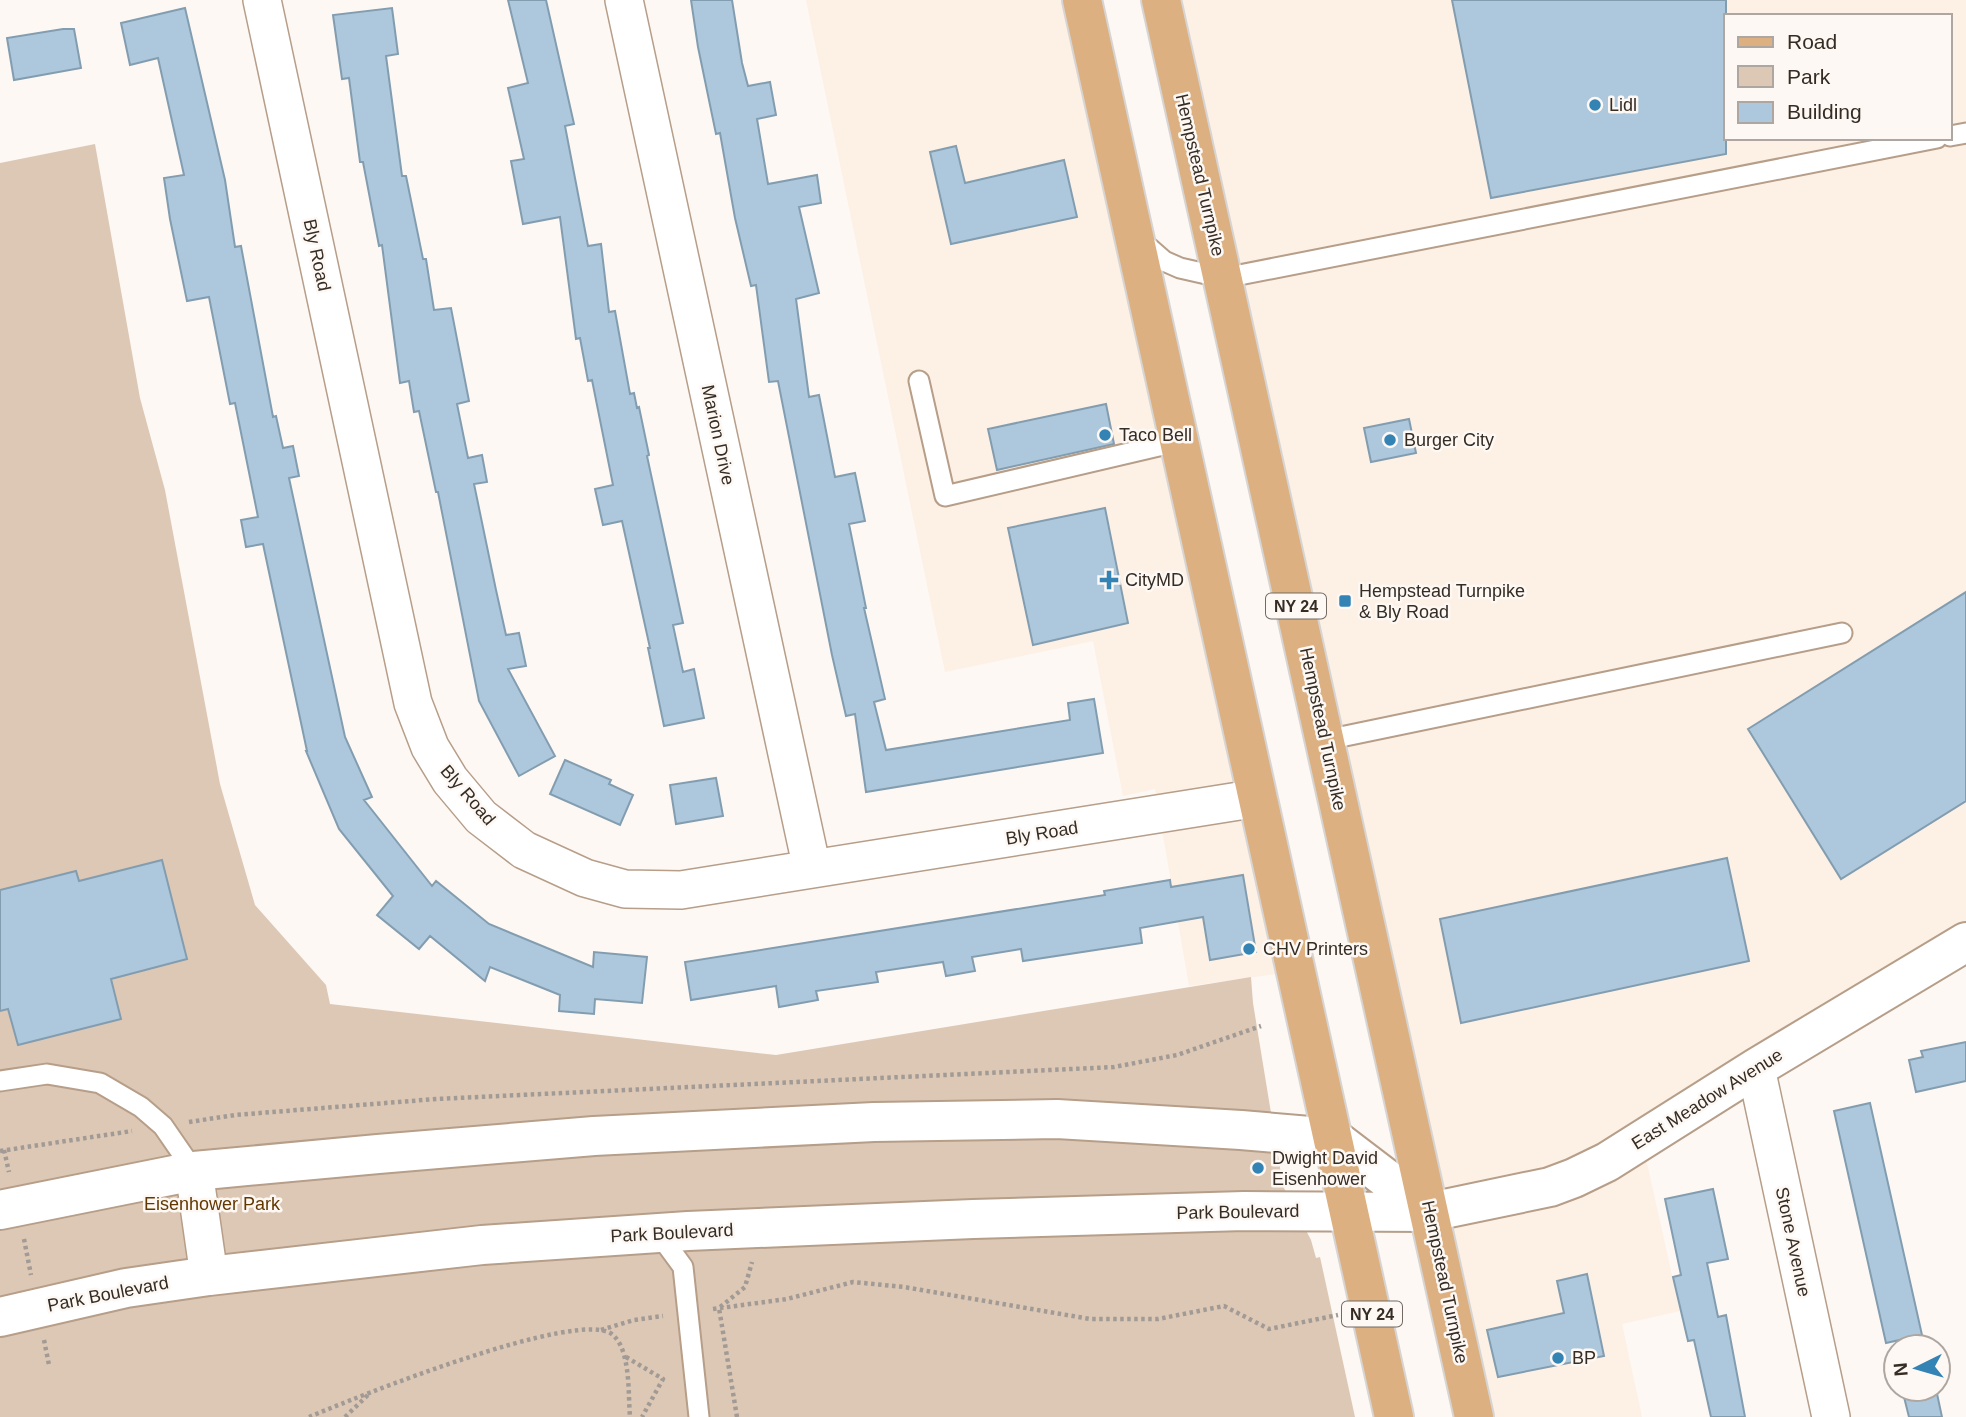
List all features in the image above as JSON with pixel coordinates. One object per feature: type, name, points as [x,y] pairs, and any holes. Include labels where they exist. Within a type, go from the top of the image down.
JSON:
[{"type":"main road","name":"NY 24","points":[[1082,0],[1394,1417]]},
{"type":"main road","name":"Hempstead Turnpike","points":[[1161,0],[1474,1417]]},
{"type":"street","name":"Bly Road","points":[[262,0],[414,703],[430,747],[450,780],[481,817],[524,850],[585,878],[625,889],[681,890],[1258,797]]},
{"type":"street","name":"Marion Drive","points":[[624,0],[812,869]]},
{"type":"street","name":"East Meadow Avenue","points":[[1349,1210],[1430,1212],[1527,1193],[1574,1178],[1642,1141],[1756,1068],[1966,942]]},
{"type":"street","name":"Stone Avenue","points":[[1756,1068],[1831,1417]]},
{"type":"street","points":[[10,1218],[194,1171],[594,1136],[874,1122],[1057,1119],[1333,1138],[1430,1212]]},
{"type":"street","points":[[194,1171],[209,1276]]},
{"type":"street","name":"Park Boulevard","points":[[0,1317],[126,1288],[482,1245],[658,1233],[986,1219],[1349,1210]]},
{"type":"lane","points":[[1134,235],[1164,261],[1180,268],[1224,278],[1927,140]]},
{"type":"lane","points":[[919,381],[945,496],[1180,441]]},
{"type":"lane","points":[[1326,740],[1842,633]]},
{"type":"lane","points":[[0,1081],[47,1074],[100,1083],[141,1107],[163,1126],[194,1171]]},
{"type":"lane","points":[[658,1233],[683,1267],[699,1417]]},
{"type":"path","points":[[0,1151],[235,1115],[436,1099],[1114,1067],[1177,1055],[1261,1026]]},
{"type":"path","points":[[10,1218],[31,1277]]},
{"type":"path","points":[[719,1308],[745,1287],[755,1253]]},
{"type":"path","points":[[601,1329],[634,1320],[787,1299],[853,1282],[904,1287],[1090,1319],[1158,1319],[1224,1306],[1269,1329],[1339,1315]]},
{"type":"path","points":[[719,1308],[737,1417]]},
{"type":"path","points":[[309,1417],[373,1390],[519,1341],[597,1328],[613,1335],[626,1357],[630,1417]]},
{"type":"path","points":[[42,1332],[49,1365]]},
{"type":"path","points":[[626,1357],[663,1379],[642,1417]]},
{"type":"path","points":[[345,1417],[373,1390]]},
{"type":"shaded area","points":[[806,0],[1073,0],[1289,972],[1189,986],[1155,789],[1123,796],[1093,641],[945,672]]},
{"type":"shaded area","points":[[1160,0],[1966,0],[1966,942],[1642,1141],[1680,1311],[1622,1324],[1642,1417],[1479,1417]]},
{"type":"green space","name":"Eisenhower Park","points":[[95,144],[140,398],[165,490],[220,784],[255,905],[326,985],[330,1004],[776,1055],[1251,977],[1283,1186],[1311,1240],[1316,1258],[1320,1257],[1355,1417],[0,1417],[0,163]]},
{"type":"building","points":[[508,0],[546,0],[574,124],[565,126],[588,246],[601,244],[609,312],[615,311],[630,394],[634,393],[637,408],[639,407],[683,623],[673,625],[683,672],[694,669],[704,718],[664,726],[622,521],[603,525],[595,489],[613,485],[592,380],[588,381],[580,338],[576,339],[560,217],[523,224],[511,161],[524,159],[508,88],[528,83]]},
{"type":"building","points":[[691,0],[732,0],[748,86],[770,82],[776,115],[757,119],[768,184],[817,175],[821,203],[799,207],[819,293],[796,299],[809,397],[819,395],[835,477],[855,473],[865,521],[849,524],[864,608],[885,699],[874,702],[886,750],[1070,720],[1068,703],[1094,699],[1103,753],[866,792],[855,714],[846,716],[778,381],[769,382],[756,285],[751,286],[735,218],[720,133],[716,134],[698,47]]},
{"type":"building","points":[[1452,0],[1726,0],[1726,154],[1491,198]]},
{"type":"building","points":[[185,8],[225,180],[235,247],[241,246],[273,417],[276,416],[283,448],[293,446],[299,476],[289,478],[345,737],[372,797],[364,800],[432,886],[436,881],[489,924],[593,967],[594,952],[647,957],[642,1003],[595,999],[594,1014],[559,1011],[560,995],[490,967],[485,981],[430,936],[419,949],[377,915],[393,896],[339,829],[306,751],[263,544],[246,547],[241,520],[258,517],[235,403],[230,404],[209,297],[187,301],[164,178],[184,175],[158,58],[130,65],[121,23]]},
{"type":"building","points":[[392,8],[398,54],[386,56],[402,176],[406,176],[423,259],[426,259],[434,310],[451,308],[469,401],[457,404],[468,458],[482,455],[487,482],[474,484],[496,590],[506,635],[519,633],[526,666],[508,669],[555,756],[519,776],[479,701],[438,492],[419,411],[414,412],[409,381],[400,383],[382,245],[379,246],[363,162],[360,162],[349,78],[342,79],[333,15]]},
{"type":"building","points":[[74,29],[81,68],[14,80],[7,38]]},
{"type":"building","points":[[956,146],[965,183],[1064,160],[1077,217],[951,244],[930,152]]},
{"type":"building","points":[[1106,404],[1114,444],[997,470],[988,429]]},
{"type":"building","name":"Burger City","points":[[1409,419],[1416,453],[1371,462],[1364,428]]},
{"type":"building","points":[[1105,508],[1128,623],[1033,645],[1008,528]]},
{"type":"building","points":[[1966,592],[1966,801],[1841,879],[1748,729]]},
{"type":"building","points":[[565,760],[611,780],[609,784],[633,795],[620,825],[550,794]]},
{"type":"building","points":[[716,778],[723,816],[676,824],[670,785]]},
{"type":"building","points":[[1727,858],[1749,961],[1461,1023],[1440,919]]},
{"type":"building","points":[[162,860],[187,959],[111,979],[121,1019],[18,1045],[8,1009],[0,1011],[0,890],[76,871],[79,881]]},
{"type":"building","points":[[1243,875],[1256,952],[1210,960],[1203,917],[1140,928],[1142,943],[1023,961],[1021,949],[972,957],[975,971],[946,976],[943,962],[876,972],[878,982],[816,991],[818,1000],[779,1007],[776,986],[691,1000],[685,962],[1105,895],[1104,891],[1170,880],[1171,887]]},
{"type":"building","points":[[1966,1042],[1966,1081],[1916,1092],[1909,1060],[1923,1057],[1921,1051]]},
{"type":"building","points":[[1870,1103],[1922,1333],[1884,1333],[1834,1111]]},
{"type":"building","points":[[1713,1189],[1728,1259],[1707,1263],[1718,1317],[1726,1315],[1745,1417],[1711,1417],[1694,1340],[1688,1341],[1673,1277],[1681,1275],[1665,1199]]},
{"type":"building","points":[[1587,1274],[1604,1356],[1498,1377],[1487,1330],[1564,1313],[1557,1281]]},
{"type":"building","points":[[1906,1403],[1939,1403],[1942,1417],[1909,1417]]},
{"type":"place","name":"Lidl","points":[[1595,105]]},
{"type":"place","name":"Taco Bell","points":[[1105,435]]},
{"type":"place","name":"Burger City","points":[[1390,440]]},
{"type":"place","name":"CityMD","points":[[1109,580]]},
{"type":"place","name":"Hempstead Turnpike & Bly Road","points":[[1345,601]]},
{"type":"place","name":"CHV Printers","points":[[1249,949]]},
{"type":"place","name":"Dwight David Eisenhower","points":[[1258,1168]]},
{"type":"place","name":"BP","points":[[1558,1358]]}]
